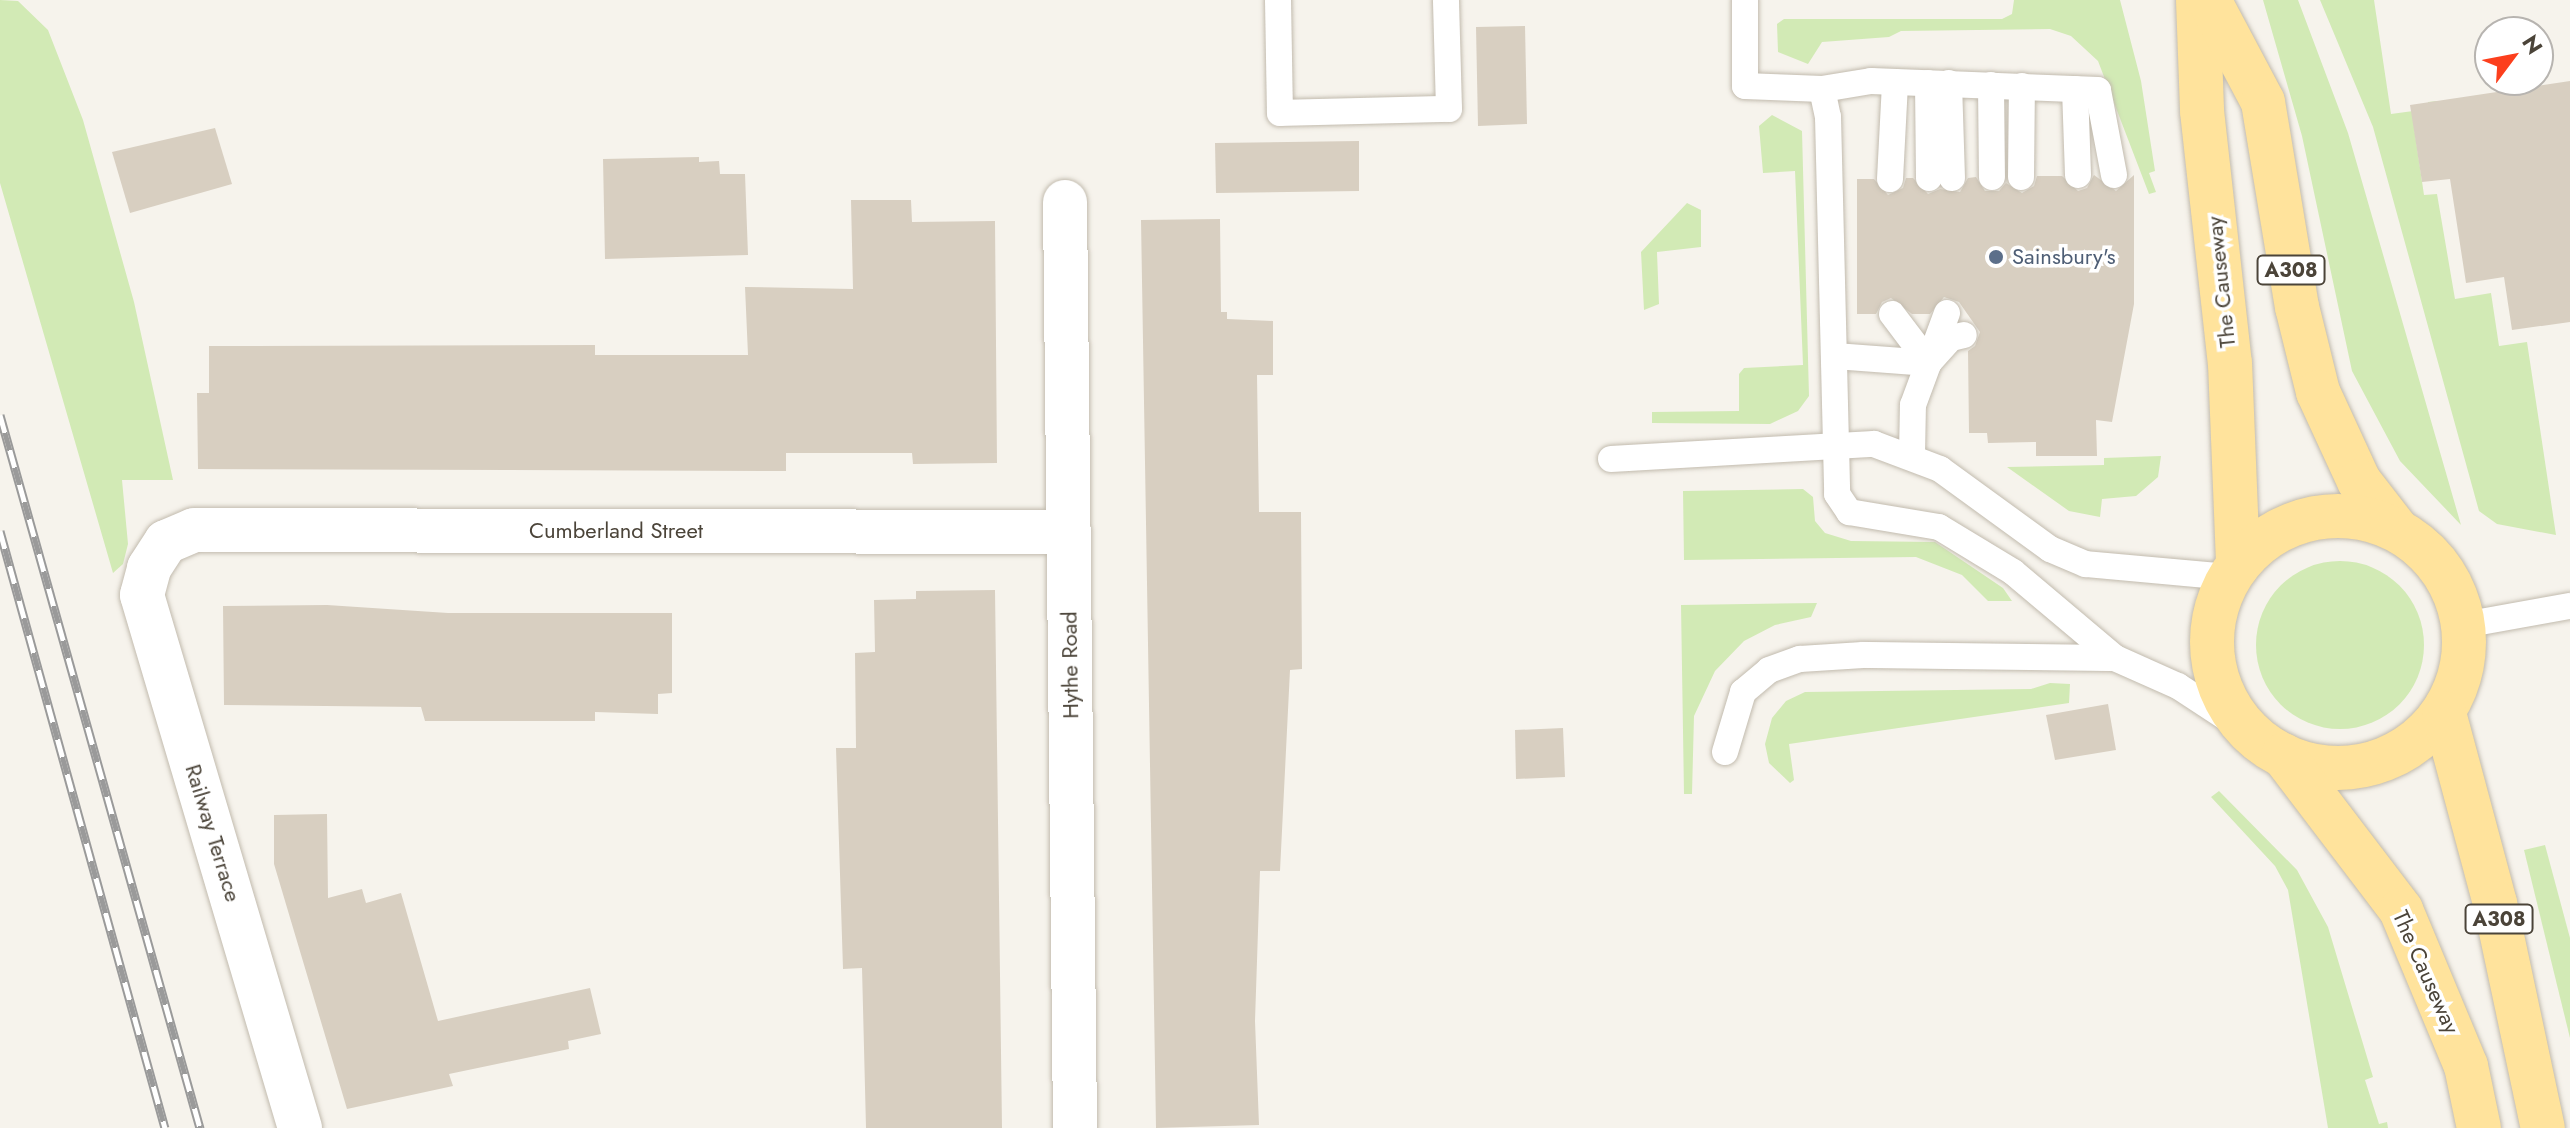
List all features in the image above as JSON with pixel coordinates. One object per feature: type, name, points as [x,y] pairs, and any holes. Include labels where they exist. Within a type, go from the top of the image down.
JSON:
[{"type":"main road","name":"The Causeway","points":[[2198,0],[2202,111],[2230,363],[2233,571]]},
{"type":"main road","name":"A308","points":[[2209,0],[2263,102],[2297,307],[2318,392],[2359,481],[2397,530]]},
{"type":"main road","points":[[2321,516],[2360,517],[2397,530],[2436,561],[2456,595],[2464,625],[2463,668],[2444,713],[2410,747],[2376,764],[2320,768],[2265,744],[2224,698],[2211,647],[2216,608],[2233,571],[2282,528],[2321,516]]},
{"type":"main road","name":"A308","points":[[2444,713],[2495,903],[2543,1128]]},
{"type":"main road","name":"The Causeway","points":[[2265,744],[2401,910],[2466,1066],[2479,1128]]},
{"type":"street","name":"Hythe Road","points":[[1065,202],[1075,1128]]},
{"type":"street","name":"Cumberland Street","points":[[166,542],[194,530],[1069,532]]},
{"type":"street","name":"Railway Terrace","points":[[166,542],[149,568],[142,595],[300,1128]]},
{"type":"lane","points":[[1278,0],[1280,113],[1449,109],[1446,0]]},
{"type":"lane","points":[[1745,0],[1745,86],[1822,89],[1895,82],[2098,90],[2114,175]]},
{"type":"lane","points":[[1890,179],[1895,82]]},
{"type":"lane","points":[[1938,83],[1941,178]]},
{"type":"lane","points":[[1991,85],[1992,177]]},
{"type":"lane","points":[[2021,177],[2022,86]]},
{"type":"lane","points":[[1822,89],[1828,117],[1837,494],[1849,512],[1939,527],[2013,572],[2115,658],[2178,686],[2265,744]]},
{"type":"lane","points":[[2075,89],[2078,175]]},
{"type":"lane","points":[[1892,314],[1929,363]]},
{"type":"lane","points":[[1912,455],[1913,405],[1929,363],[1937,314]]},
{"type":"lane","points":[[1929,363],[1951,338],[1964,335]]},
{"type":"lane","points":[[1835,356],[1929,363]]},
{"type":"lane","points":[[1611,459],[1874,444],[1912,455],[1940,469],[2050,549],[2086,564],[2233,571]]},
{"type":"lane","points":[[2464,625],[2570,606]]},
{"type":"lane","points":[[1725,752],[1743,692],[1769,670],[1800,659],[1863,655],[2115,658]]},
{"type":"green space","points":[[0,0],[18,1],[48,30],[83,120],[134,302],[173,480],[122,480],[128,544],[123,564],[113,573],[0,183]]},
{"type":"green space","points":[[2014,0],[2120,0],[2141,81],[2155,171],[2149,173],[2156,192],[2149,194],[2098,61],[2071,36],[2050,29],[1901,31],[1889,37],[1822,42],[1808,64],[1778,52],[1777,24],[1784,19],[2002,19],[2012,14]]},
{"type":"green space","points":[[2263,0],[2298,0],[2348,133],[2461,525],[2400,461],[2352,371],[2302,136]]},
{"type":"green space","points":[[2320,0],[2374,0],[2391,114],[2428,109],[2428,102],[2437,101],[2414,127],[2424,195],[2437,194],[2455,299],[2491,293],[2499,346],[2527,342],[2556,535],[2497,524],[2479,511],[2373,127]]},
{"type":"green space","points":[[1772,115],[1802,131],[1809,396],[1798,411],[1770,424],[1652,423],[1652,412],[1739,411],[1739,374],[1744,368],[1803,365],[1795,171],[1763,173],[1759,126]]},
{"type":"green space","points":[[1687,203],[1701,210],[1701,247],[1657,252],[1659,304],[1644,310],[1641,252]]},
{"type":"green space","points":[[2161,456],[2158,477],[2136,496],[2102,499],[2100,517],[2069,511],[2007,467],[2104,465],[2104,458]]},
{"type":"green space","points":[[1803,489],[1813,497],[1815,521],[1825,533],[1851,541],[1935,542],[2003,588],[2012,601],[1988,601],[1962,575],[1916,557],[1684,560],[1683,491]]},
{"type":"green space","points":[[2340,561],[2372,567],[2400,585],[2418,613],[2424,645],[2418,677],[2400,705],[2372,723],[2340,729],[2308,723],[2280,705],[2262,677],[2256,645],[2262,613],[2280,585],[2308,567]]},
{"type":"green space","points":[[1817,603],[1811,617],[1775,625],[1744,641],[1715,671],[1694,716],[1692,794],[1684,794],[1681,605]]},
{"type":"green space","points":[[2050,683],[2070,684],[2069,703],[1789,744],[1794,780],[1790,783],[1769,763],[1765,744],[1772,718],[1786,701],[1805,692],[2031,689]]},
{"type":"green space","points":[[2219,791],[2297,870],[2328,927],[2373,1077],[2365,1080],[2379,1124],[2387,1122],[2388,1128],[2328,1128],[2288,890],[2275,866],[2211,797]]},
{"type":"green space","points":[[2545,845],[2570,938],[2570,1038],[2524,850]]},
{"type":"building","points":[[1525,26],[1527,124],[1478,126],[1476,27]]},
{"type":"building","points":[[2570,81],[2570,322],[2512,330],[2504,277],[2466,283],[2450,179],[2422,182],[2410,105],[2474,95],[2554,96],[2554,83]]},
{"type":"building","points":[[215,128],[232,184],[130,213],[112,152]]},
{"type":"building","points":[[1359,141],[1359,191],[1216,193],[1215,143]]},
{"type":"building","points":[[699,157],[699,162],[719,161],[720,174],[745,174],[748,255],[605,259],[603,159]]},
{"type":"building","points":[[2094,175],[2116,191],[2134,175],[2134,304],[2112,422],[2096,420],[2097,456],[2036,456],[2036,442],[1988,443],[1987,433],[1969,433],[1968,351],[1975,346],[1980,332],[1959,302],[1944,297],[1930,314],[1912,314],[1891,298],[1882,302],[1876,314],[1857,314],[1857,179],[1874,179],[1888,195],[1903,188],[1906,178],[1913,178],[1928,194],[1940,189],[1960,192],[1968,178],[1976,177],[1985,191],[1999,191],[2006,183],[2022,193],[2034,186],[2037,176],[2062,176],[2078,191],[2087,188]]},
{"type":"building","points":[[851,200],[911,200],[912,222],[995,221],[997,463],[913,464],[912,453],[786,453],[786,471],[198,469],[197,393],[209,393],[209,346],[595,345],[595,355],[748,355],[745,287],[853,289]]},
{"type":"building","points":[[1220,219],[1221,312],[1227,312],[1227,319],[1273,321],[1273,375],[1257,375],[1259,512],[1301,512],[1302,669],[1290,670],[1280,871],[1260,871],[1255,1021],[1259,1125],[1156,1128],[1141,220]]},
{"type":"building","points":[[995,590],[1002,1128],[866,1128],[862,968],[843,969],[836,748],[856,748],[855,653],[875,652],[874,600],[916,599],[916,591]]},
{"type":"building","points":[[327,605],[448,613],[672,613],[672,693],[658,694],[658,714],[595,712],[595,721],[425,721],[421,707],[224,705],[223,606]]},
{"type":"building","points":[[2108,704],[2116,750],[2055,760],[2046,715]]},
{"type":"building","points":[[1563,728],[1565,777],[1516,779],[1515,730]]},
{"type":"building","points":[[327,814],[328,898],[362,889],[366,903],[401,893],[438,1021],[590,988],[601,1034],[568,1041],[569,1049],[449,1074],[453,1086],[347,1109],[274,864],[274,815]]},
{"type":"railway","points":[[0,415],[200,1128]]},
{"type":"railway","points":[[0,531],[165,1128]]},
{"type":"place","name":"Sainsbury's","points":[[1996,257]]}]
